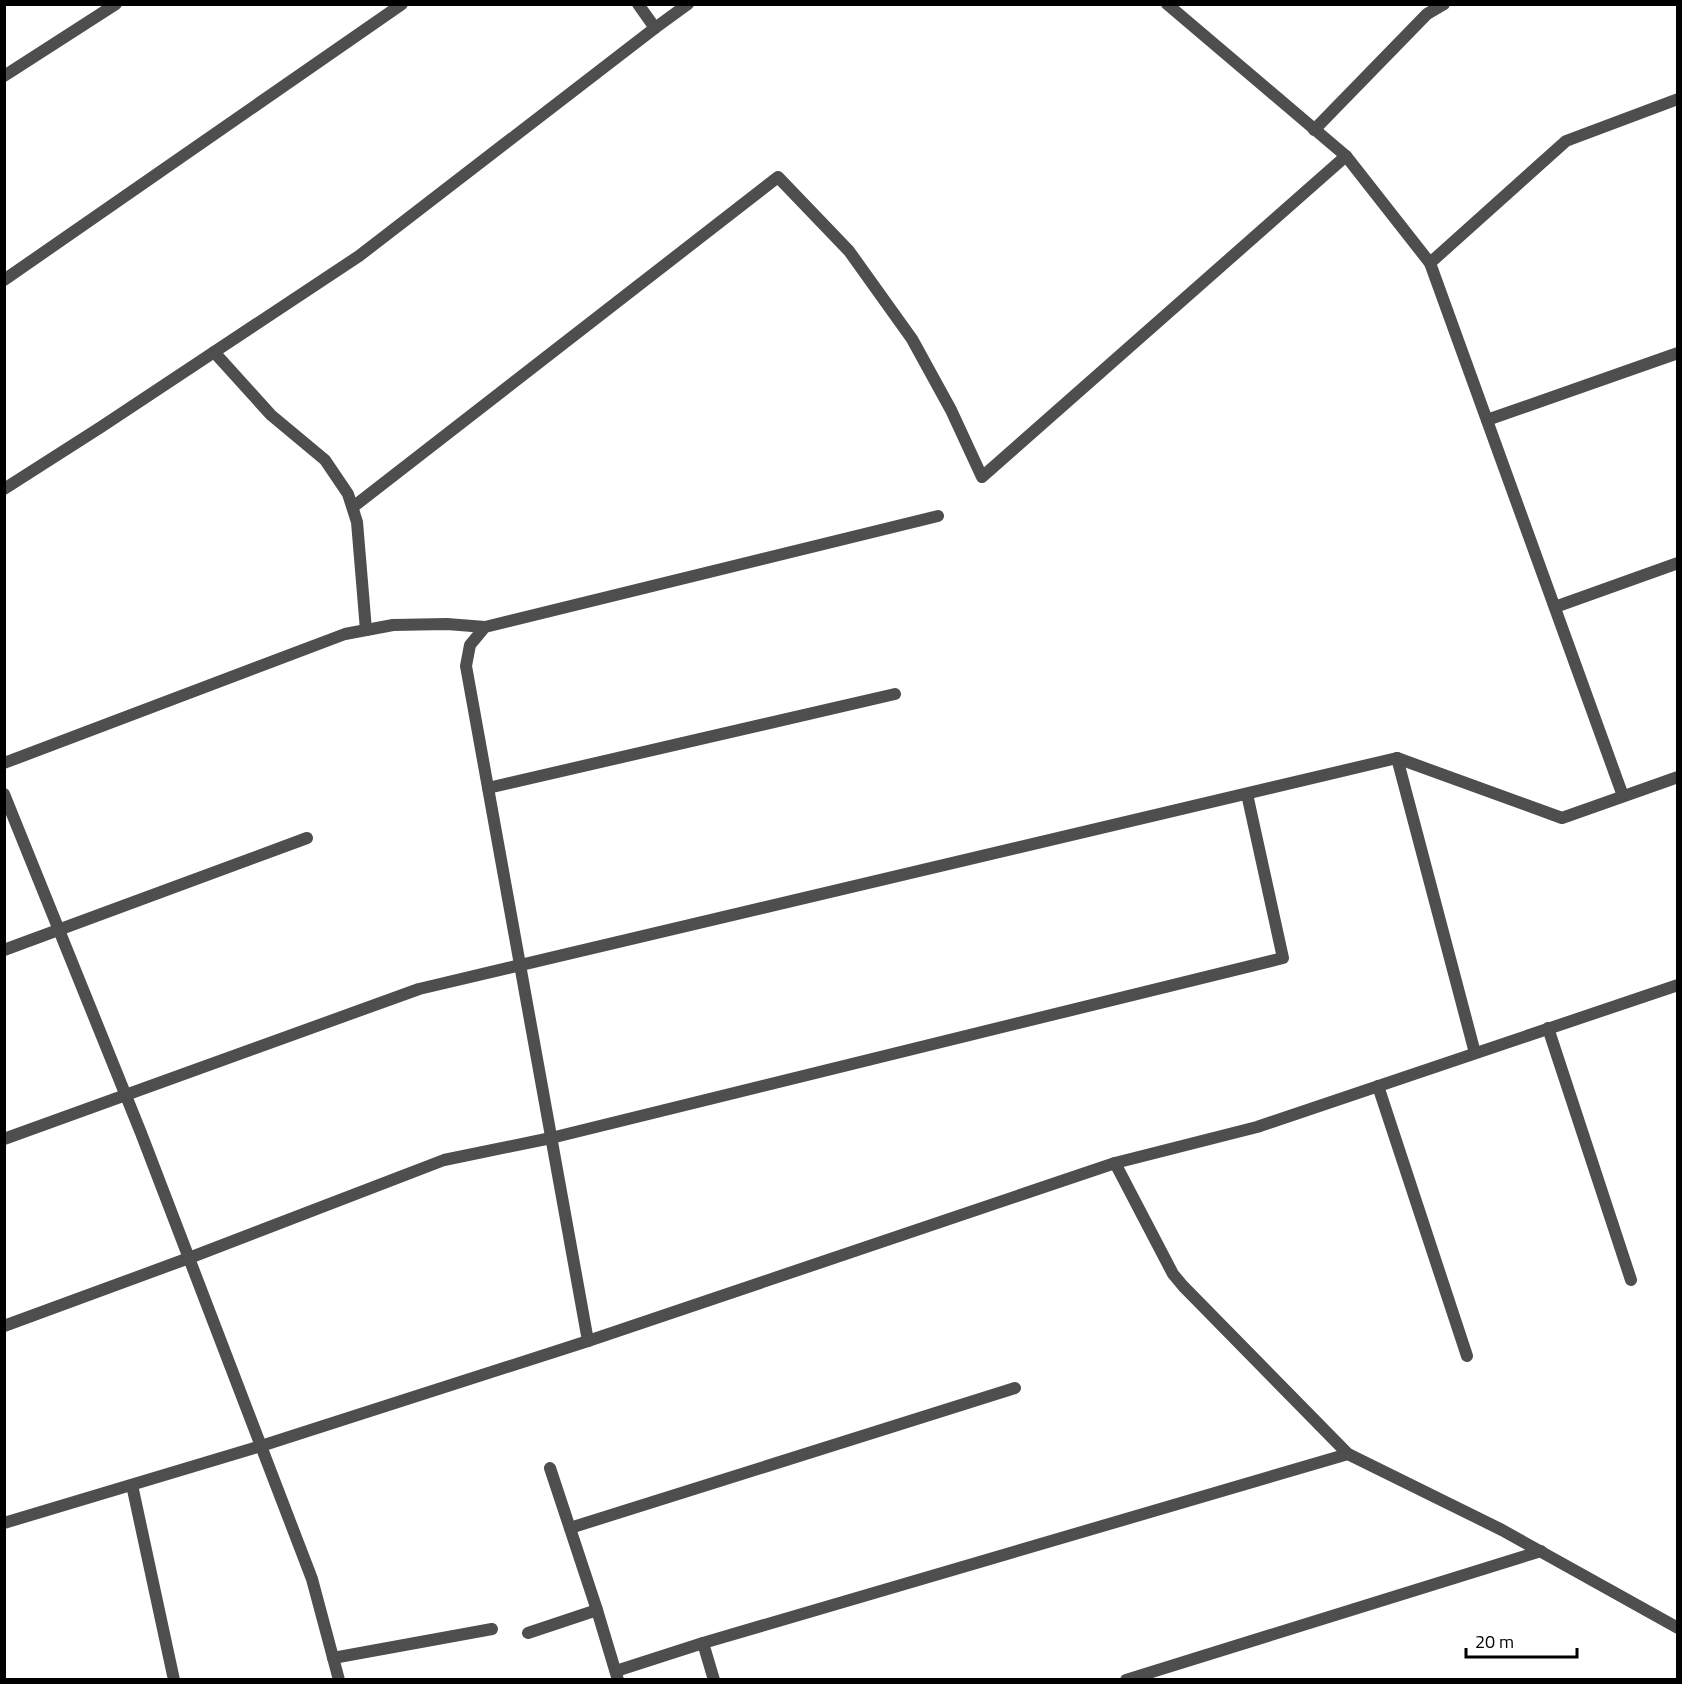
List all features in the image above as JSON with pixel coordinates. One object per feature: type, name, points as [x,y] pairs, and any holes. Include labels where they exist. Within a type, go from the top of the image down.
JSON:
[{"type":"street","points":[[4,76],[116,4]]},
{"type":"street","points":[[4,280],[402,4]]},
{"type":"street","points":[[638,4],[655,28]]},
{"type":"street","points":[[4,489],[359,256],[688,4]]},
{"type":"street","points":[[1167,4],[1346,156],[1430,263],[1623,796]]},
{"type":"street","points":[[1314,130],[1426,14],[1441,5]]},
{"type":"street","points":[[1430,263],[1566,141],[1677,99]]},
{"type":"street","points":[[352,507],[778,177],[849,251],[912,339],[951,410],[982,477],[1346,156]]},
{"type":"street","points":[[214,352],[271,415],[326,460],[348,494],[357,522],[366,630]]},
{"type":"street","points":[[1487,420],[1677,353]]},
{"type":"street","points":[[4,763],[345,634],[393,625],[447,624],[485,627],[938,516]]},
{"type":"street","points":[[1555,607],[1677,563]]},
{"type":"street","points":[[485,627],[470,645],[466,666],[588,1341]]},
{"type":"street","points":[[488,788],[896,694]]},
{"type":"street","points":[[1397,758],[1475,1053]]},
{"type":"street","points":[[4,1139],[419,989],[1397,758],[1562,818],[1677,777]]},
{"type":"street","points":[[4,794],[189,1258],[312,1579],[339,1680]]},
{"type":"street","points":[[4,1326],[444,1160],[551,1138],[1283,958],[1247,794]]},
{"type":"street","points":[[4,950],[307,838]]},
{"type":"street","points":[[4,1524],[261,1446],[588,1341],[1115,1163],[1257,1127],[1677,984]]},
{"type":"street","points":[[1548,1028],[1631,1280]]},
{"type":"street","points":[[1378,1086],[1467,1356]]},
{"type":"street","points":[[1115,1163],[1173,1274],[1348,1454],[1502,1530],[1677,1628]]},
{"type":"street","points":[[570,1528],[1015,1388]]},
{"type":"street","points":[[550,1468],[617,1675],[703,1643],[1348,1454]]},
{"type":"street","points":[[132,1485],[174,1680]]},
{"type":"street","points":[[1126,1680],[1541,1551]]},
{"type":"street","points":[[528,1633],[597,1610]]},
{"type":"street","points":[[333,1658],[492,1629]]},
{"type":"street","points":[[703,1643],[714,1680]]}]
